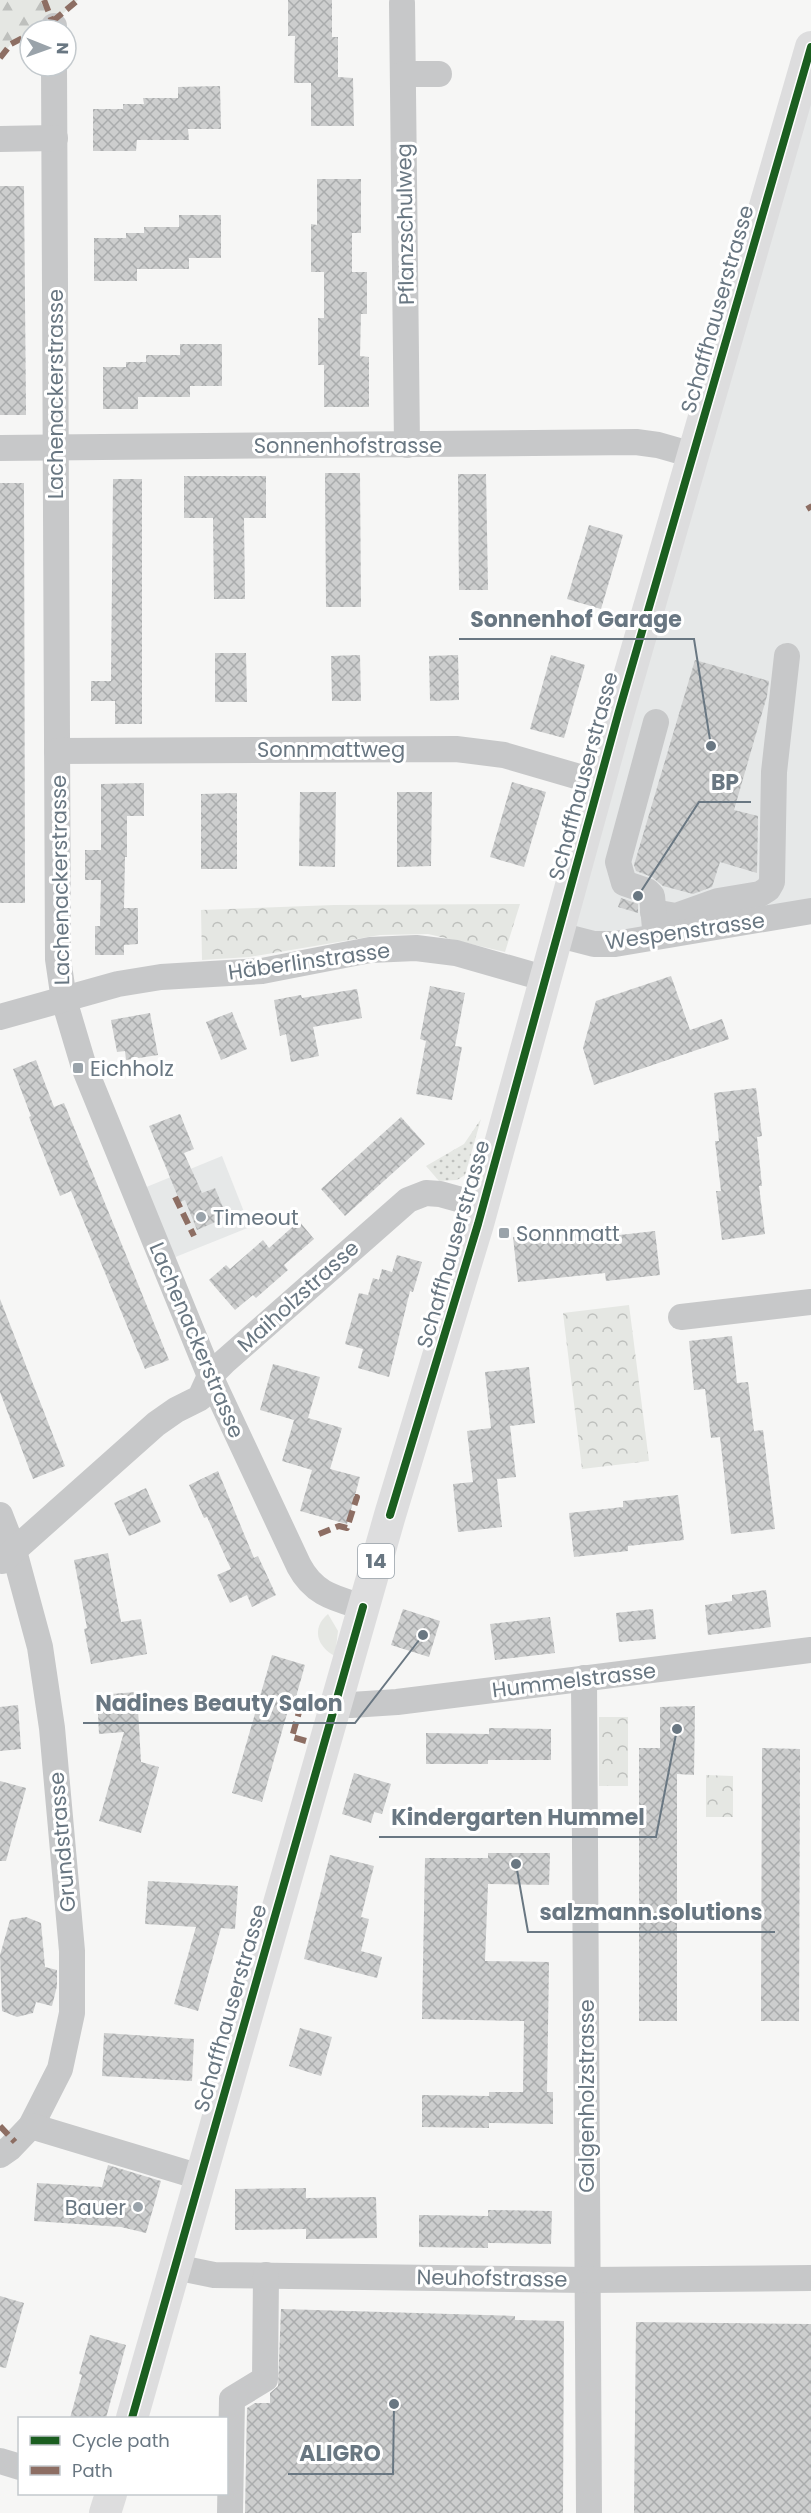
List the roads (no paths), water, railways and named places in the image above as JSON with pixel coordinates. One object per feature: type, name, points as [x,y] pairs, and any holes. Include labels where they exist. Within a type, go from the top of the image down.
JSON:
[{"type":"main road","name":"Schaffhauserstrasse","points":[[132,2417],[363,1607],[483,1206],[600,783],[811,47]]},
{"type":"main road","points":[[105,2513],[110,2495]]},
{"type":"street","name":"Pflanzschulweg","points":[[402,3],[407,445]]},
{"type":"street","points":[[403,74],[439,74]]},
{"type":"street","name":"Lachenackerstrasse","points":[[54,78],[58,959],[64,1000],[84,1067],[210,1376],[306,1579],[318,1591],[363,1607]]},
{"type":"street","points":[[0,139],[55,138]]},
{"type":"street","name":"Sonnenhofstrasse","points":[[0,448],[636,441],[693,455]]},
{"type":"street","points":[[656,722],[618,861],[624,883],[647,891],[652,896],[655,925],[718,901],[760,894],[768,889],[772,882],[774,772],[787,656]]},
{"type":"street","name":"Sonnmattweg","points":[[57,751],[456,749],[504,755],[600,783]]},
{"type":"street","name":"Wespenstrasse","points":[[559,935],[604,945],[655,925],[811,911]]},
{"type":"street","name":"Häberlinstrasse","points":[[0,1017],[118,984],[160,976],[262,970],[370,950],[416,948],[456,954],[547,979]]},
{"type":"street","name":"Maiholzstrasse","points":[[7,1557],[156,1424],[176,1410],[200,1398],[210,1376],[408,1200],[426,1193],[440,1194],[483,1206]]},
{"type":"street","points":[[681,1317],[811,1302]]},
{"type":"street","name":"Grundstrasse","points":[[0,1515],[7,1557],[40,1647],[52,1728],[72,1951],[72,2013],[60,2070],[31,2126],[0,2155]]},
{"type":"street","name":"Hummelstrasse","points":[[337,1701],[351,1705],[389,1703],[811,1650]]},
{"type":"street","name":"Galgenholzstrasse","points":[[584,1678],[589,2513]]},
{"type":"street","points":[[31,2126],[200,2177]]},
{"type":"street","name":"Neuhofstrasse","points":[[175,2267],[214,2275],[588,2280],[811,2278]]},
{"type":"street","points":[[230,2513],[232,2398],[265,2379],[266,2275]]},
{"type":"street","points":[[0,2461],[18,2466]]},
{"type":"place","name":"Sonnenhof Garage","points":[[711,746]]},
{"type":"place","name":"BP","points":[[638,896]]},
{"type":"place","name":"Eichholz","points":[[78,1068]]},
{"type":"place","name":"Timeout","points":[[201,1217]]},
{"type":"place","name":"Sonnmatt","points":[[504,1233]]},
{"type":"place","name":"Nadines Beauty Salon","points":[[423,1635]]},
{"type":"place","name":"Kindergarten Hummel","points":[[677,1729]]},
{"type":"place","name":"salzmann.solutions","points":[[516,1864]]},
{"type":"place","name":"Bauer","points":[[138,2207]]},
{"type":"place","name":"ALIGRO","points":[[394,2404]]}]
